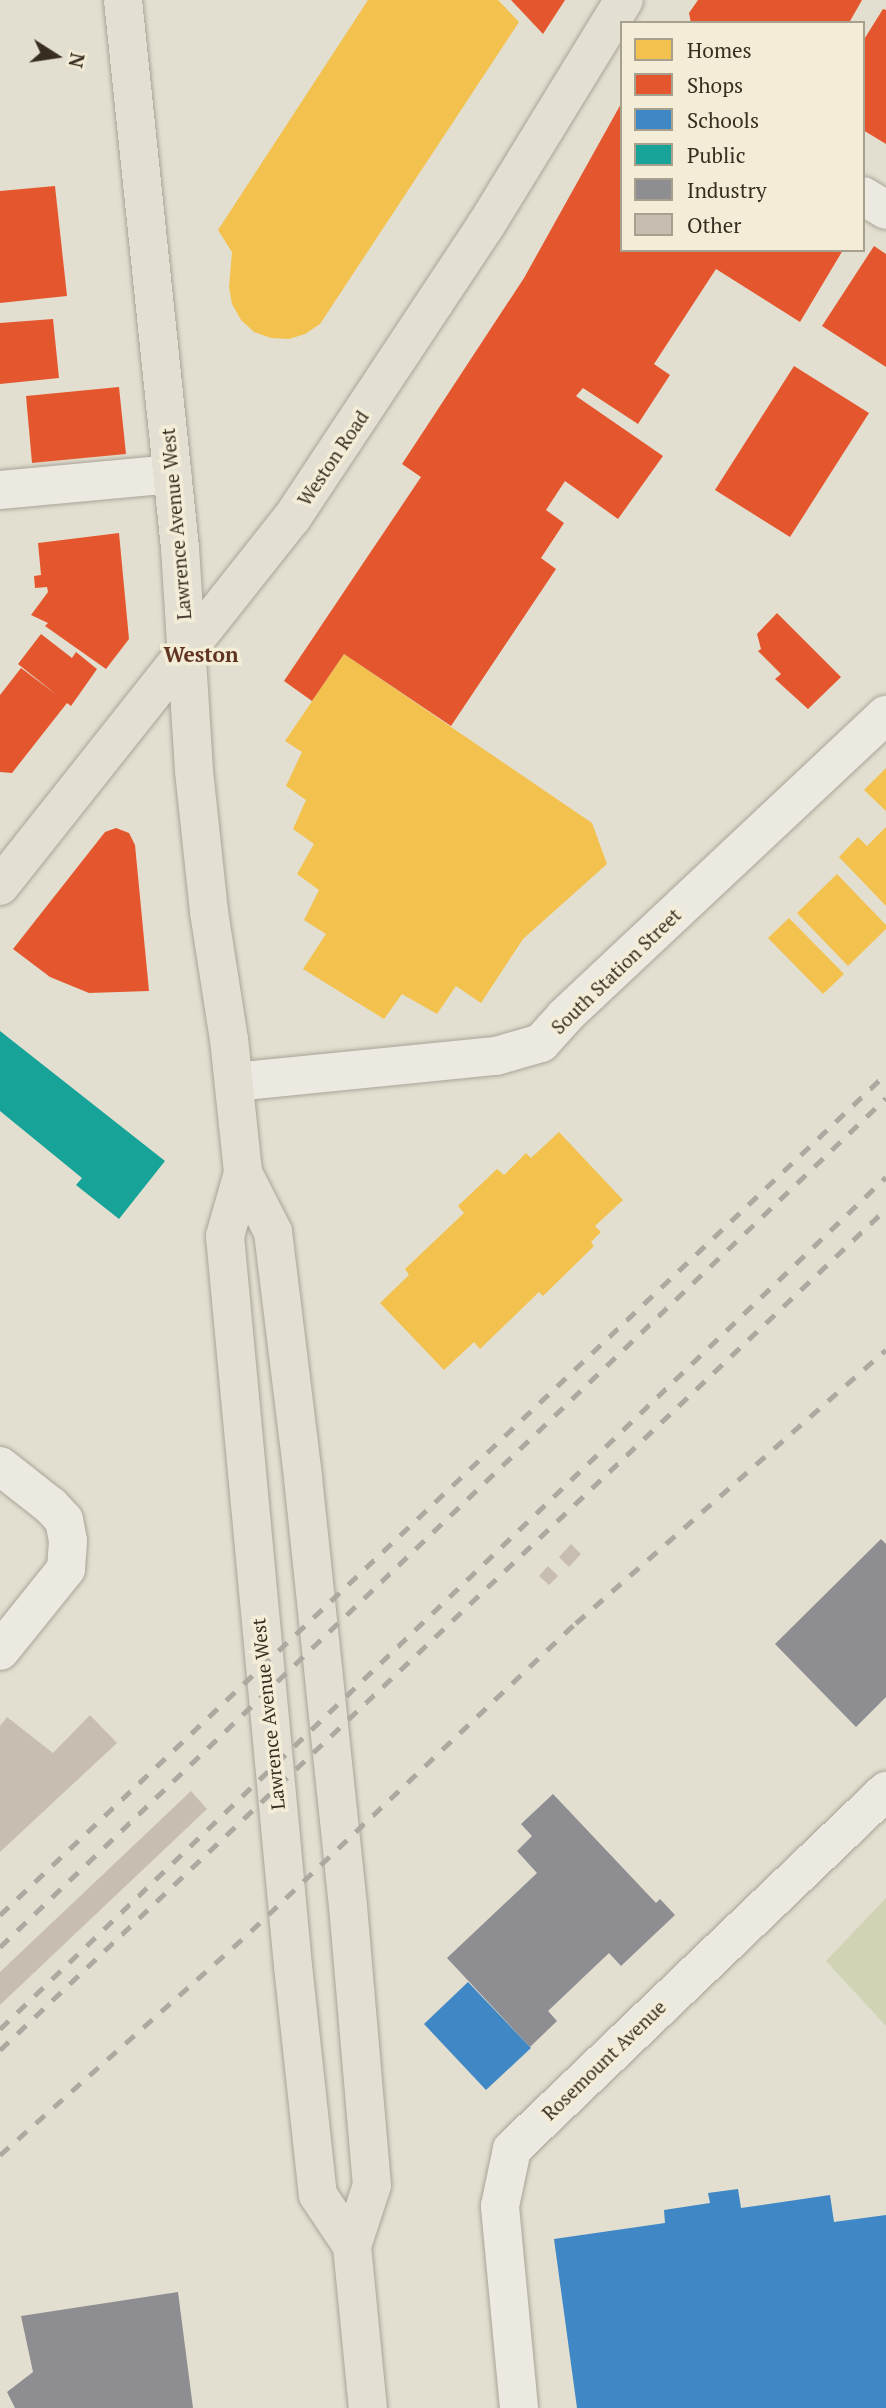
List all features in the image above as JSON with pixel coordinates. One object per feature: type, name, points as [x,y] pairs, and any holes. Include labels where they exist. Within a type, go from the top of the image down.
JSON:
[{"type":"main road","name":"Lawrence Avenue West","points":[[123,0],[172,474],[194,771],[207,899],[234,1082],[243,1173],[273,1232],[303,1478],[348,1906],[372,2185],[352,2246],[368,2408]]},
{"type":"main road","name":"Weston Road","points":[[0,886],[262,559],[340,448],[617,24]]},
{"type":"main road","name":"Lawrence Avenue West","points":[[243,1173],[225,1236],[293,1966],[318,2195],[352,2246]]},
{"type":"street","points":[[865,197],[886,211]]},
{"type":"street","points":[[0,490],[172,474]]},
{"type":"street","name":"South Station Street","points":[[234,1082],[496,1056],[541,1043],[565,1016],[886,715]]},
{"type":"street","points":[[0,1466],[51,1506],[64,1520],[68,1541],[66,1569],[0,1651]]},
{"type":"street","name":"Rosemount Avenue","points":[[519,2408],[500,2206],[512,2149],[886,1791]]},
{"type":"green space","points":[[886,1898],[886,2026],[826,1961]]},
{"type":"building: Homes","points":[[368,0],[498,0],[519,22],[320,324],[305,334],[289,339],[271,338],[254,332],[241,320],[232,304],[229,287],[232,252],[218,230]]},
{"type":"building: Homes","points":[[344,654],[592,823],[607,864],[523,939],[481,1003],[456,986],[437,1014],[402,994],[384,1019],[303,969],[326,934],[304,920],[319,890],[297,874],[314,844],[293,829],[306,800],[286,786],[302,752],[285,741]]},
{"type":"building: Homes","points":[[886,768],[886,811],[864,790]]},
{"type":"building: Homes","points":[[886,827],[886,906],[839,857],[858,837],[867,846]]},
{"type":"building: Homes","points":[[837,874],[886,925],[886,929],[848,966],[797,913]]},
{"type":"building: Homes","points":[[789,918],[844,974],[823,994],[768,938]]},
{"type":"building: Homes","points":[[559,1132],[623,1200],[595,1226],[601,1232],[591,1242],[594,1246],[543,1296],[539,1292],[480,1349],[474,1342],[444,1370],[380,1303],[409,1275],[405,1269],[464,1213],[458,1206],[497,1169],[504,1175],[526,1153],[531,1158]]},
{"type":"building: Shops","points":[[511,0],[565,0],[543,34]]},
{"type":"building: Shops","points":[[698,0],[862,0],[850,21],[691,21],[689,13]]},
{"type":"building: Shops","points":[[883,9],[886,10],[886,144],[865,131],[865,38]]},
{"type":"building: Shops","points":[[620,106],[620,252],[842,252],[800,322],[716,269],[654,364],[670,375],[638,424],[583,388],[576,396],[663,456],[618,519],[565,481],[546,510],[564,523],[541,558],[556,569],[451,726],[344,654],[312,701],[284,681],[421,477],[402,464],[524,278]]},
{"type":"building: Shops","points":[[55,186],[67,296],[0,303],[0,191]]},
{"type":"building: Shops","points":[[874,246],[886,254],[886,367],[822,326]]},
{"type":"building: Shops","points":[[53,319],[59,378],[0,384],[0,323]]},
{"type":"building: Shops","points":[[794,366],[869,413],[790,537],[715,490]]},
{"type":"building: Shops","points":[[119,387],[126,454],[32,463],[26,396]]},
{"type":"building: Shops","points":[[119,533],[129,639],[106,669],[45,626],[48,623],[31,615],[48,592],[47,587],[35,588],[34,576],[41,575],[38,543]]},
{"type":"building: Shops","points":[[777,613],[841,677],[808,709],[775,679],[781,674],[758,651],[761,649],[757,634]]},
{"type":"building: Shops","points":[[41,634],[72,658],[76,652],[97,669],[71,706],[67,703],[12,773],[0,772],[0,695],[21,668],[57,695],[18,664]]},
{"type":"building: Shops","points":[[116,828],[129,833],[135,845],[149,991],[89,993],[50,977],[13,949],[105,832]]},
{"type":"building: Schools","points":[[468,1982],[531,2048],[486,2090],[424,2024]]},
{"type":"building: Schools","points":[[738,2189],[741,2208],[830,2195],[834,2222],[886,2215],[886,2408],[577,2408],[554,2239],[665,2223],[664,2210],[710,2203],[708,2193]]},
{"type":"building: Public","points":[[0,1031],[165,1161],[119,1219],[76,1185],[82,1178],[0,1111]]},
{"type":"building: Industry","points":[[881,1539],[886,1544],[886,1697],[856,1727],[775,1644]]},
{"type":"building: Industry","points":[[553,1794],[656,1903],[660,1899],[675,1915],[621,1966],[609,1953],[548,2011],[557,2021],[530,2047],[447,1958],[537,1873],[517,1851],[532,1836],[521,1824]]},
{"type":"building: Industry","points":[[178,2292],[193,2408],[15,2408],[7,2392],[33,2372],[21,2316]]},
{"type":"building: Other","points":[[571,1544],[581,1554],[569,1567],[559,1557]]},
{"type":"building: Other","points":[[548,1566],[558,1576],[549,1585],[539,1576]]},
{"type":"building: Other","points":[[90,1715],[117,1743],[0,1852],[0,1726],[7,1717],[53,1753]]},
{"type":"building: Other","points":[[191,1791],[207,1809],[0,2005],[0,1972]]},
{"type":"railway","points":[[0,1915],[886,1074]]},
{"type":"railway","points":[[0,1947],[886,1098]]},
{"type":"railway","points":[[0,2029],[886,1177]]},
{"type":"railway","points":[[0,2050],[886,1209]]},
{"type":"railway","points":[[0,2155],[251,1931],[576,1623],[886,1350]]},
{"type":"district","name":"Weston","points":[[201,654]]}]
